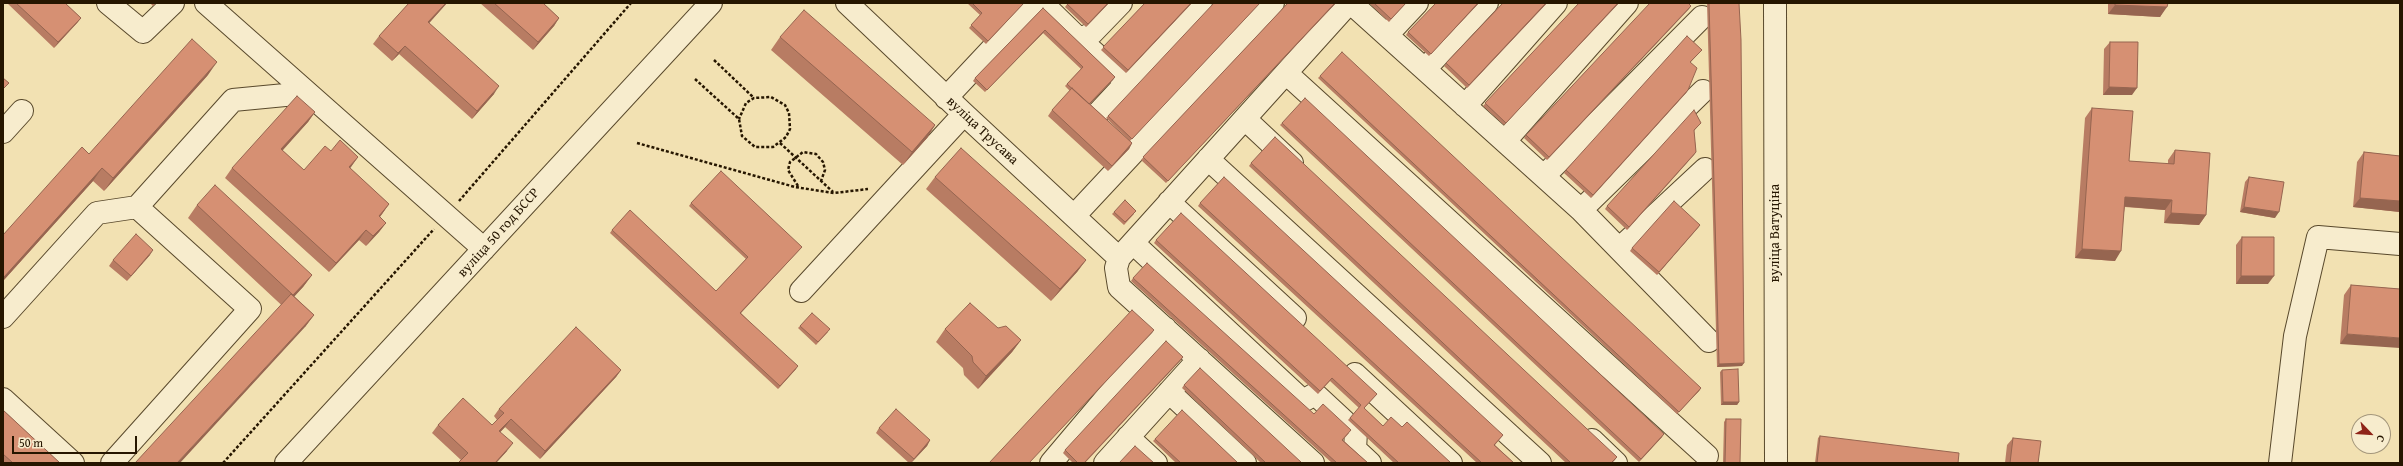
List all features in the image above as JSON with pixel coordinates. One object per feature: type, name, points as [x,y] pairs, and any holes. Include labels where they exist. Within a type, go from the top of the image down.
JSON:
[{"type":"street","points":[[108,3],[143,32],[173,3]]},
{"type":"street","points":[[206,3],[484,249]]},
{"type":"street","name":"вуліца 50 год БССР","points":[[286,463],[711,3]]},
{"type":"street","name":"вуліца Трусава","points":[[847,3],[946,98],[1074,216],[1126,251],[1303,401],[1315,394],[1356,432],[1355,449],[1370,463]]},
{"type":"street","points":[[946,98],[1035,3]]},
{"type":"street","points":[[1042,3],[1080,40],[1127,82]]},
{"type":"street","points":[[1080,40],[1092,33],[1121,3]]},
{"type":"street","points":[[1099,112],[1201,3]]},
{"type":"street","points":[[1074,216],[1273,3]]},
{"type":"street","points":[[1313,463],[1119,287],[1116,268],[1126,251],[1169,202],[1350,3],[1581,210],[1709,341]]},
{"type":"street","points":[[1387,35],[1417,3]]},
{"type":"street","points":[[1425,69],[1487,3]]},
{"type":"street","points":[[1466,106],[1556,3]]},
{"type":"street","points":[[1505,141],[1627,3]]},
{"type":"street","name":"вуліца Ватуціна","points":[[1775,3],[1776,463]]},
{"type":"street","points":[[1544,176],[1702,17]]},
{"type":"street","points":[[1286,73],[1707,456]]},
{"type":"street","points":[[1581,210],[1703,91]]},
{"type":"street","points":[[3,317],[97,214],[137,207],[233,100],[306,93]]},
{"type":"street","points":[[3,132],[22,111]]},
{"type":"street","points":[[801,291],[964,114]]},
{"type":"street","points":[[1245,119],[1308,178]]},
{"type":"street","points":[[1208,159],[1540,463]]},
{"type":"street","points":[[1619,249],[1705,169]]},
{"type":"street","points":[[1169,202],[1310,332]]},
{"type":"street","points":[[112,463],[250,309],[137,207]]},
{"type":"street","points":[[2280,463],[2295,336],[2318,237],[2400,244]]},
{"type":"street","points":[[1057,461],[1165,328]]},
{"type":"street","points":[[1105,463],[1198,359]]},
{"type":"street","points":[[1339,359],[1452,463]]},
{"type":"street","points":[[1169,392],[1245,463]]},
{"type":"street","points":[[3,399],[73,463]]},
{"type":"street","points":[[1576,425],[1616,463]]},
{"type":"street","points":[[1128,437],[1156,463]]},
{"type":"path","points":[[223,463],[446,216],[631,3]]},
{"type":"path","points":[[714,60],[754,98]]},
{"type":"path","points":[[695,80],[738,119]]},
{"type":"path","points":[[771,97],[785,105],[789,113],[790,125],[786,137],[780,143],[764,148],[755,147],[742,136],[738,119],[741,110],[754,98],[771,97]]},
{"type":"path","points":[[637,143],[799,187],[834,192],[897,187]]},
{"type":"path","points":[[780,143],[834,192]]},
{"type":"path","points":[[799,187],[788,170],[790,162],[795,156],[803,152],[816,154],[823,162],[824,170],[821,181]]},
{"type":"building","points":[[16,3],[65,3],[81,18],[58,42]]},
{"type":"building","points":[[409,3],[446,3],[428,22],[499,86],[477,111],[405,46],[398,53],[379,36]]},
{"type":"building","points":[[494,3],[543,3],[559,18],[538,42]]},
{"type":"building","points":[[972,3],[1024,3],[988,41],[971,25],[982,13]]},
{"type":"building","points":[[1108,3],[1088,24],[1067,4]]},
{"type":"building","points":[[1145,3],[1191,3],[1128,70],[1103,47]]},
{"type":"building","points":[[1214,3],[1260,3],[1132,139],[1108,116]]},
{"type":"building","points":[[1288,3],[1335,3],[1168,181],[1143,157]]},
{"type":"building","points":[[1374,3],[1406,3],[1391,19]]},
{"type":"building","points":[[1436,3],[1478,3],[1431,54],[1408,32]]},
{"type":"building","points":[[1503,3],[1546,3],[1469,85],[1446,63]]},
{"type":"building","points":[[1579,3],[1618,3],[1506,123],[1485,103]]},
{"type":"building","points":[[1650,3],[1688,3],[1691,6],[1549,157],[1526,135]]},
{"type":"building","points":[[1709,3],[1739,3],[1741,40],[1744,363],[1719,364]]},
{"type":"building","points":[[2115,3],[2168,3],[2167,7],[2115,5]]},
{"type":"building","points":[[1043,8],[1115,77],[1089,104],[1067,84],[1083,67],[1045,30],[987,90],[975,78]]},
{"type":"building","points":[[804,10],[935,125],[912,152],[780,37]]},
{"type":"building","points":[[1687,36],[1702,50],[1690,62],[1697,68],[1688,90],[1593,195],[1566,170]]},
{"type":"building","points":[[192,39],[217,62],[113,178],[102,168],[4,277],[3,235],[82,147],[89,154]]},
{"type":"building","points":[[2110,42],[2138,42],[2137,88],[2109,87]]},
{"type":"building","points":[[1342,52],[1701,388],[1679,412],[1320,76]]},
{"type":"building","points":[[3,78],[9,83],[3,89]]},
{"type":"building","points":[[1072,88],[1132,143],[1112,166],[1052,110]]},
{"type":"building","points":[[297,96],[315,112],[281,149],[304,170],[325,146],[331,151],[340,140],[358,157],[349,167],[389,204],[379,216],[386,223],[373,236],[366,230],[336,263],[232,168]]},
{"type":"building","points":[[1305,98],[1664,434],[1641,459],[1282,123]]},
{"type":"building","points":[[2092,108],[2133,111],[2129,161],[2174,164],[2175,150],[2210,153],[2206,215],[2171,213],[2172,200],[2125,197],[2121,251],[2082,249]]},
{"type":"building","points":[[1694,110],[1701,123],[1694,130],[1696,152],[1629,227],[1607,206]]},
{"type":"building","points":[[1275,137],[1617,457],[1611,463],[1571,463],[1251,163]]},
{"type":"building","points":[[961,148],[1086,260],[1060,289],[935,177]]},
{"type":"building","points":[[2364,152],[2400,156],[2400,201],[2360,198]]},
{"type":"building","points":[[721,171],[802,247],[740,313],[798,366],[780,386],[612,230],[630,210],[716,291],[748,257],[691,203]]},
{"type":"building","points":[[1224,177],[1503,435],[1494,445],[1514,463],[1482,463],[1200,203]]},
{"type":"building","points":[[2249,177],[2284,182],[2279,212],[2244,207]]},
{"type":"building","points":[[215,185],[312,275],[293,295],[197,205]]},
{"type":"building","points":[[1125,200],[1136,211],[1125,222],[1114,212]]},
{"type":"building","points":[[1674,201],[1700,225],[1659,272],[1632,248]]},
{"type":"building","points":[[1181,213],[1377,394],[1364,408],[1383,426],[1391,417],[1402,427],[1407,422],[1451,463],[1399,463],[1350,418],[1361,405],[1332,378],[1320,391],[1156,240]]},
{"type":"building","points":[[136,234],[153,250],[131,276],[113,260]]},
{"type":"building","points":[[2242,237],[2274,237],[2274,276],[2241,276]]},
{"type":"building","points":[[1147,263],[1314,414],[1323,404],[1351,430],[1342,440],[1368,463],[1337,463],[1133,278]]},
{"type":"building","points":[[2351,285],[2400,289],[2400,338],[2347,334]]},
{"type":"building","points":[[291,294],[314,315],[177,463],[135,463]]},
{"type":"building","points":[[970,303],[998,328],[1006,326],[1021,340],[986,376],[973,362],[972,356],[945,329]]},
{"type":"building","points":[[1132,310],[1154,330],[1029,463],[989,463]]},
{"type":"building","points":[[812,313],[830,329],[818,342],[800,326]]},
{"type":"building","points":[[576,327],[621,370],[545,451],[511,419],[499,431],[513,443],[495,463],[458,463],[468,453],[438,425],[463,398],[492,425],[504,413],[499,409]]},
{"type":"building","points":[[1166,341],[1183,357],[1084,463],[1078,463],[1065,450]]},
{"type":"building","points":[[1200,368],[1302,463],[1266,463],[1184,385]]},
{"type":"building","points":[[1738,369],[1739,402],[1723,402],[1722,370]]},
{"type":"building","points":[[896,409],[930,440],[914,459],[879,428]]},
{"type":"building","points":[[3,410],[60,463],[13,463],[3,454]]},
{"type":"building","points":[[1182,410],[1238,463],[1181,463],[1155,439]]},
{"type":"building","points":[[1726,419],[1741,419],[1740,463],[1725,463]]},
{"type":"building","points":[[1820,436],[1959,453],[1958,463],[1817,463]]},
{"type":"building","points":[[2013,438],[2041,441],[2038,463],[2010,463]]},
{"type":"building","points":[[1135,446],[1154,463],[1119,463]]}]
